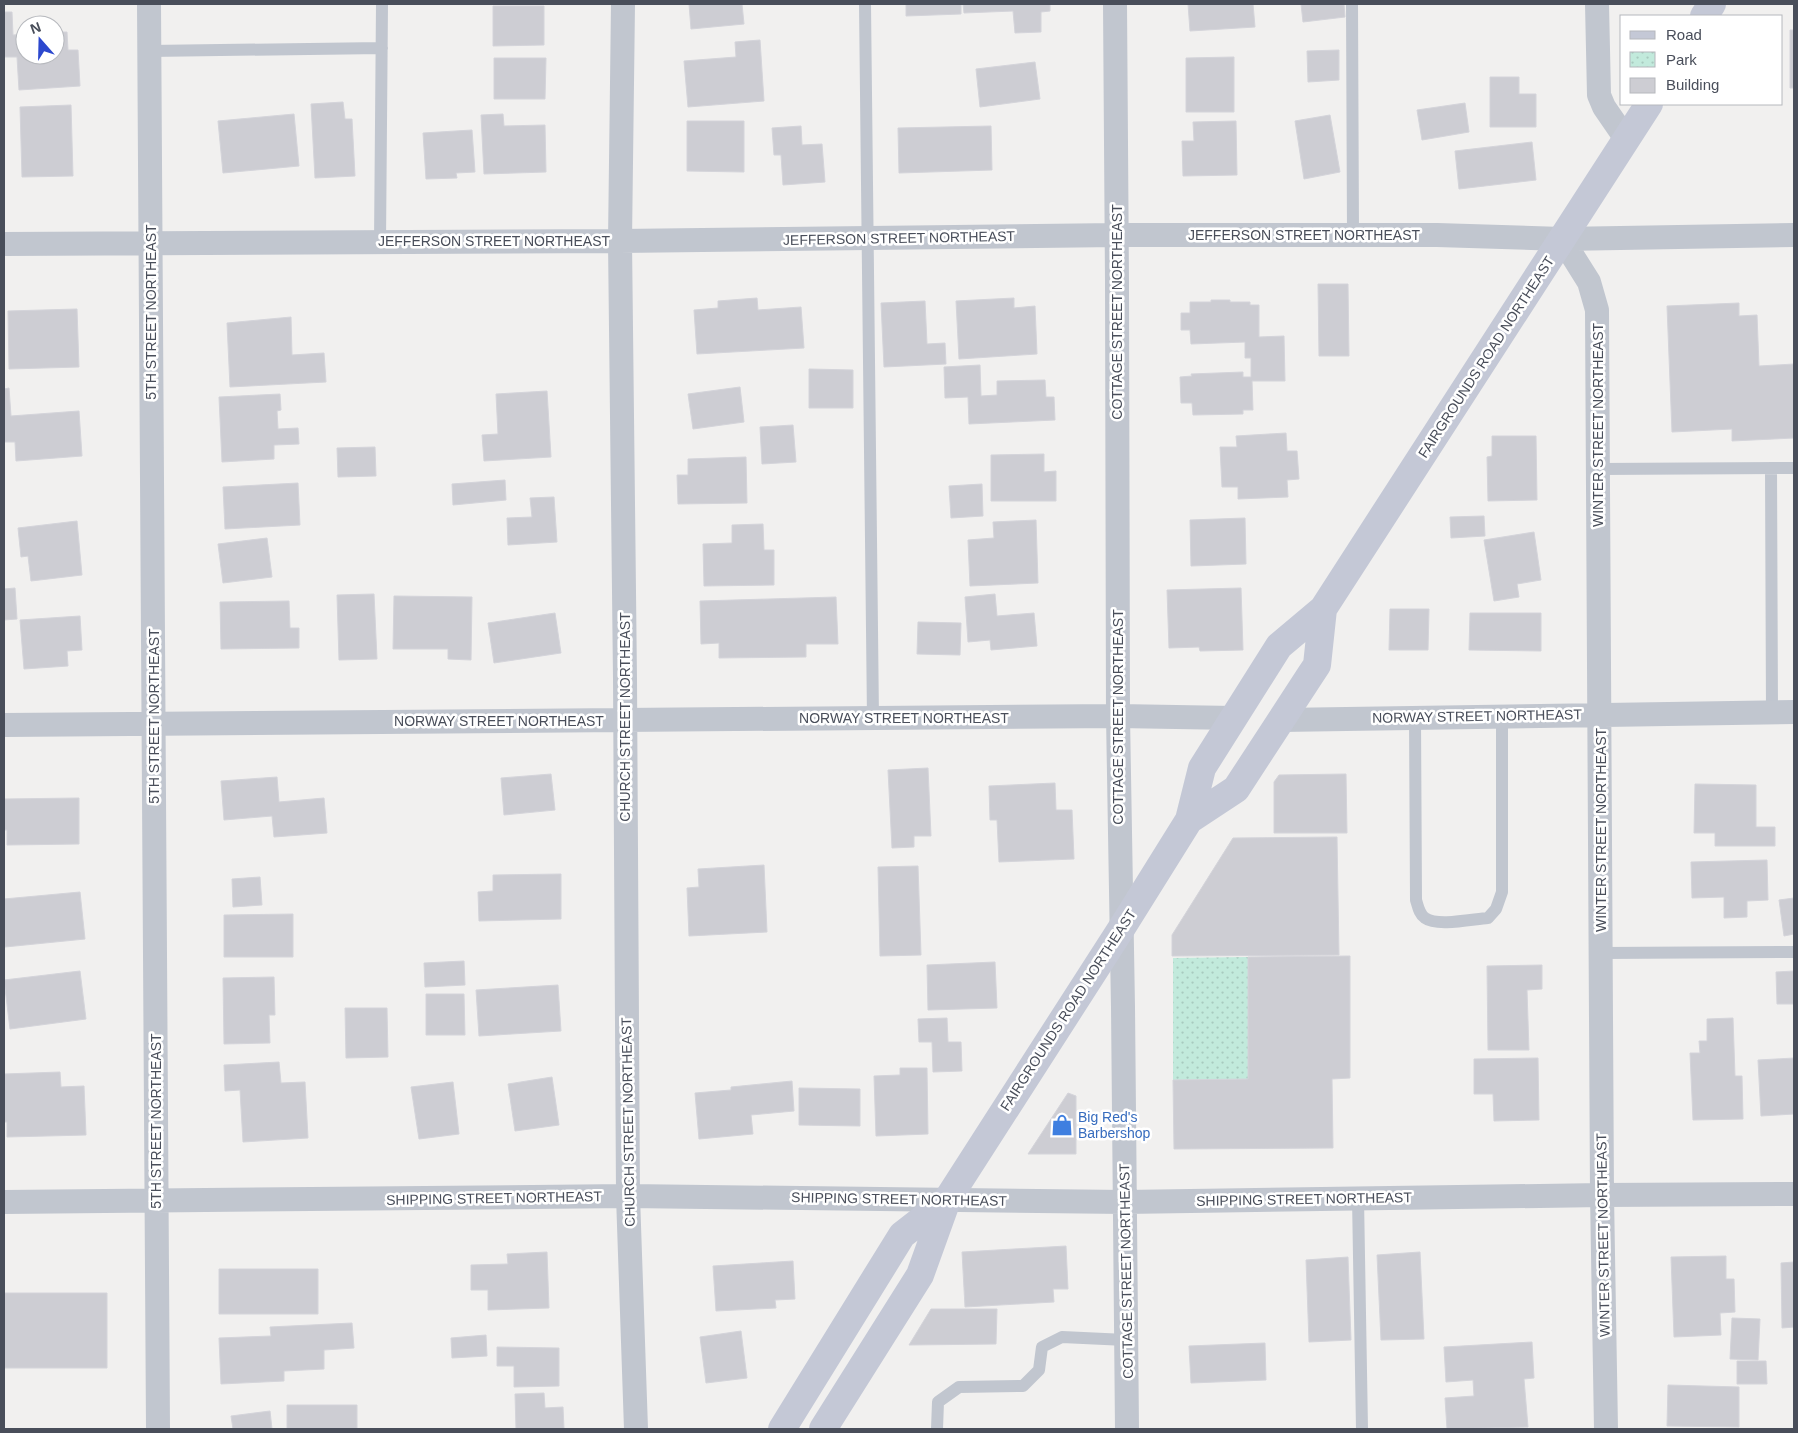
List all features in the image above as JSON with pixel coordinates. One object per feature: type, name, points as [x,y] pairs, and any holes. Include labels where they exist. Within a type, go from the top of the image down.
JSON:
[{"type":"street","name":"5TH STREET NORTHEAST","points":[[149,4],[158,1429]]},
{"type":"street","name":"CHURCH STREET NORTHEAST","points":[[623,4],[620,241],[628,1196],[636,1429]]},
{"type":"street","name":"COTTAGE STREET NORTHEAST","points":[[1115,4],[1118,716],[1127,1429]]},
{"type":"street","points":[[1597,4],[1599,95],[1604,107],[1626,139]]},
{"type":"street","points":[[1705,15],[1712,4]]},
{"type":"street","name":"FAIRGROUNDS ROAD NORTHEAST","points":[[823,1429],[920,1275],[947,1200],[1189,820],[1202,768],[1279,646],[1323,609],[1648,105]]},
{"type":"street","name":"JEFFERSON STREET NORTHEAST","points":[[4,244],[620,241],[1117,235],[1353,234],[1562,239],[1794,235]]},
{"type":"street","name":"WINTER STREET NORTHEAST","points":[[1562,239],[1589,282],[1597,310],[1602,1194],[1606,1429]]},
{"type":"street","name":"FAIRGROUNDS ROAD NORTHEAST","points":[[1189,820],[1236,789],[1316,665],[1323,609]]},
{"type":"street","name":"NORWAY STREET NORTHEAST","points":[[1281,720],[1783,712]]},
{"type":"street","name":"NORWAY STREET NORTHEAST","points":[[4,725],[1118,716],[1234,718]]},
{"type":"street","name":"SHIPPING STREET NORTHEAST","points":[[4,1202],[628,1196],[1125,1202],[1602,1194],[1794,1194]]},
{"type":"street","name":"FAIRGROUNDS ROAD NORTHEAST","points":[[782,1429],[902,1234],[947,1200]]},
{"type":"lane","points":[[380,242],[382,4]]},
{"type":"lane","points":[[865,4],[873,718]]},
{"type":"lane","points":[[1352,4],[1353,234]]},
{"type":"lane","points":[[149,51],[382,48]]},
{"type":"lane","points":[[1771,468],[1783,712]]},
{"type":"lane","points":[[1598,469],[1794,468]]},
{"type":"lane","points":[[1415,717],[1416,900],[1419,911],[1425,918],[1437,923],[1488,918],[1496,909],[1502,892],[1502,715]]},
{"type":"lane","points":[[1601,953],[1794,952]]},
{"type":"lane","points":[[1358,1198],[1362,1429]]},
{"type":"lane","points":[[937,1429],[938,1402],[959,1387],[1023,1386],[1039,1370],[1042,1347],[1062,1336],[1126,1340]]},
{"type":"green space","points":[[1248,957],[1248,1079],[1173,1080],[1173,958]]},
{"type":"building","points":[[689,4],[742,4],[744,24],[691,29]]},
{"type":"building","points":[[906,4],[961,4],[961,14],[906,16]]},
{"type":"building","points":[[963,4],[1050,4],[1050,11],[1041,12],[1041,32],[1015,33],[1013,11],[964,13]]},
{"type":"building","points":[[1188,4],[1253,4],[1255,27],[1190,31]]},
{"type":"building","points":[[1301,4],[1344,4],[1345,17],[1303,22]]},
{"type":"building","points":[[493,6],[544,6],[544,45],[493,46]]},
{"type":"building","points":[[4,12],[12,12],[15,57],[4,57]]},
{"type":"building","points":[[1790,30],[1794,30],[1794,88],[1790,88]]},
{"type":"building","points":[[65,32],[67,32],[68,50],[78,50],[80,86],[19,90],[17,65],[65,65]]},
{"type":"building","points":[[760,40],[764,101],[688,107],[684,61],[736,57],[735,42]]},
{"type":"building","points":[[1339,50],[1339,80],[1308,82],[1307,51]]},
{"type":"building","points":[[1234,57],[1234,112],[1186,112],[1186,58]]},
{"type":"building","points":[[494,58],[546,58],[545,99],[494,99]]},
{"type":"building","points":[[1035,62],[1040,99],[980,107],[976,69]]},
{"type":"building","points":[[1490,77],[1519,77],[1519,94],[1536,94],[1536,127],[1490,127]]},
{"type":"building","points":[[343,102],[345,119],[352,119],[355,176],[315,178],[311,104]]},
{"type":"building","points":[[1465,103],[1469,132],[1422,140],[1417,110]]},
{"type":"building","points":[[71,105],[73,176],[22,177],[20,107]]},
{"type":"building","points":[[294,114],[299,166],[223,173],[218,121]]},
{"type":"building","points":[[503,114],[504,126],[545,125],[546,172],[484,174],[481,115]]},
{"type":"building","points":[[1330,115],[1340,172],[1304,179],[1295,121]]},
{"type":"building","points":[[687,121],[744,121],[744,172],[687,171]]},
{"type":"building","points":[[1236,121],[1237,175],[1183,176],[1182,141],[1194,141],[1193,122]]},
{"type":"building","points":[[801,126],[802,145],[822,144],[825,182],[783,185],[781,155],[774,155],[772,128]]},
{"type":"building","points":[[991,126],[992,170],[899,173],[898,128]]},
{"type":"building","points":[[472,130],[475,172],[456,173],[457,178],[426,179],[423,133]]},
{"type":"building","points":[[1532,142],[1536,180],[1459,189],[1455,151]]},
{"type":"building","points":[[1318,284],[1348,284],[1349,356],[1319,356]]},
{"type":"building","points":[[757,298],[758,310],[801,307],[804,348],[697,354],[694,310],[718,308],[718,301]]},
{"type":"building","points":[[1014,298],[1014,308],[1035,306],[1037,354],[959,359],[956,301]]},
{"type":"building","points":[[1211,300],[1250,302],[1250,305],[1259,305],[1259,337],[1284,336],[1285,381],[1252,381],[1253,410],[1243,410],[1243,414],[1193,415],[1192,403],[1181,403],[1180,377],[1192,376],[1191,374],[1243,372],[1243,377],[1251,377],[1251,358],[1245,358],[1245,342],[1191,344],[1190,330],[1181,330],[1181,313],[1190,313],[1190,302],[1211,302]]},
{"type":"building","points":[[925,301],[927,344],[945,343],[946,364],[884,367],[881,303]]},
{"type":"building","points":[[1739,303],[1739,316],[1757,315],[1759,366],[1794,364],[1794,438],[1732,441],[1732,429],[1672,432],[1667,306]]},
{"type":"building","points":[[77,309],[79,367],[9,369],[8,311]]},
{"type":"building","points":[[291,317],[292,355],[324,353],[326,382],[230,387],[227,323]]},
{"type":"building","points":[[980,365],[981,396],[997,395],[997,381],[1045,380],[1046,397],[1054,397],[1055,420],[969,424],[968,397],[945,398],[944,367]]},
{"type":"building","points":[[809,369],[853,370],[853,408],[809,408]]},
{"type":"building","points":[[740,387],[744,422],[693,429],[688,394]]},
{"type":"building","points":[[9,388],[11,416],[79,411],[82,456],[16,461],[15,442],[4,442],[4,389]]},
{"type":"building","points":[[547,391],[551,457],[484,461],[482,435],[498,434],[496,394]]},
{"type":"building","points":[[280,394],[281,410],[277,411],[278,429],[298,428],[299,444],[274,445],[274,459],[222,462],[219,397]]},
{"type":"building","points":[[793,425],[796,462],[762,464],[760,427]]},
{"type":"building","points":[[1286,433],[1287,451],[1297,451],[1299,479],[1287,480],[1288,497],[1238,499],[1238,487],[1222,487],[1220,447],[1237,447],[1236,436]]},
{"type":"building","points":[[1492,436],[1536,436],[1537,500],[1488,501],[1487,457],[1492,456]]},
{"type":"building","points":[[375,447],[376,476],[338,477],[337,448]]},
{"type":"building","points":[[1044,454],[1044,472],[1056,471],[1056,501],[991,501],[991,455]]},
{"type":"building","points":[[746,457],[747,503],[678,504],[677,475],[688,475],[688,459]]},
{"type":"building","points":[[505,480],[506,500],[453,505],[452,484]]},
{"type":"building","points":[[298,483],[300,525],[225,529],[223,487]]},
{"type":"building","points":[[982,484],[983,516],[951,518],[949,486]]},
{"type":"building","points":[[554,497],[557,542],[508,545],[507,518],[532,517],[530,498]]},
{"type":"building","points":[[1484,516],[1485,536],[1451,538],[1450,517]]},
{"type":"building","points":[[1245,518],[1246,564],[1191,566],[1190,520]]},
{"type":"building","points":[[1036,520],[1038,583],[970,586],[968,540],[994,538],[993,522]]},
{"type":"building","points":[[77,521],[82,575],[31,581],[28,556],[21,557],[18,528]]},
{"type":"building","points":[[763,524],[764,550],[774,550],[774,585],[704,586],[703,544],[732,543],[732,525]]},
{"type":"building","points":[[1534,532],[1541,580],[1517,584],[1519,597],[1494,601],[1484,540]]},
{"type":"building","points":[[267,538],[272,577],[223,583],[218,544]]},
{"type":"building","points":[[15,588],[17,619],[4,620],[4,589]]},
{"type":"building","points":[[1241,588],[1243,650],[1200,651],[1199,647],[1169,648],[1167,590]]},
{"type":"building","points":[[374,594],[377,659],[339,660],[337,595]]},
{"type":"building","points":[[995,594],[997,616],[1034,613],[1037,646],[991,650],[990,640],[968,642],[965,597]]},
{"type":"building","points":[[394,596],[472,597],[471,660],[448,659],[448,649],[393,649]]},
{"type":"building","points":[[836,597],[838,644],[806,644],[806,657],[719,658],[719,643],[701,644],[700,601]]},
{"type":"building","points":[[289,601],[290,628],[299,628],[299,648],[221,649],[220,602]]},
{"type":"building","points":[[1390,609],[1429,609],[1428,650],[1389,650]]},
{"type":"building","points":[[555,613],[561,653],[494,663],[488,623]]},
{"type":"building","points":[[1470,613],[1541,613],[1541,651],[1469,650]]},
{"type":"building","points":[[80,616],[82,650],[67,651],[68,666],[24,669],[20,620]]},
{"type":"building","points":[[918,622],[961,623],[960,655],[917,654]]},
{"type":"building","points":[[928,768],[931,836],[914,836],[914,847],[892,848],[888,770]]},
{"type":"building","points":[[551,774],[555,810],[504,815],[501,778]]},
{"type":"building","points":[[1346,774],[1347,833],[1274,833],[1274,782],[1279,775]]},
{"type":"building","points":[[277,777],[279,802],[324,798],[327,833],[274,837],[272,816],[224,820],[221,781]]},
{"type":"building","points":[[1055,783],[1056,810],[1072,810],[1074,859],[999,862],[997,820],[990,820],[989,786]]},
{"type":"building","points":[[1695,784],[1756,785],[1756,827],[1775,827],[1775,846],[1715,846],[1715,833],[1694,833]]},
{"type":"building","points":[[79,798],[79,844],[7,845],[7,830],[4,830],[4,799]]},
{"type":"building","points":[[1337,837],[1339,955],[1172,956],[1172,935],[1233,838]]},
{"type":"building","points":[[1767,860],[1768,900],[1747,901],[1747,917],[1724,918],[1724,897],[1692,898],[1691,862]]},
{"type":"building","points":[[764,865],[767,932],[689,936],[687,888],[699,887],[698,869]]},
{"type":"building","points":[[918,866],[921,955],[880,956],[878,867]]},
{"type":"building","points":[[561,874],[561,919],[479,921],[478,892],[493,891],[493,875]]},
{"type":"building","points":[[260,877],[262,905],[233,907],[232,879]]},
{"type":"building","points":[[80,892],[85,939],[5,947],[4,899]]},
{"type":"building","points":[[1794,898],[1794,934],[1784,936],[1779,900]]},
{"type":"building","points":[[293,914],[293,957],[224,957],[224,915]]},
{"type":"building","points":[[1350,956],[1350,1078],[1332,1079],[1333,1148],[1174,1149],[1173,1080],[1248,1079],[1248,957]]},
{"type":"building","points":[[464,961],[465,985],[425,987],[424,963]]},
{"type":"building","points":[[995,962],[997,1008],[928,1010],[927,965]]},
{"type":"building","points":[[1542,965],[1542,989],[1527,990],[1529,1050],[1488,1050],[1487,966]]},
{"type":"building","points":[[80,971],[86,1019],[10,1029],[4,980]]},
{"type":"building","points":[[1794,971],[1794,1004],[1777,1004],[1776,972]]},
{"type":"building","points":[[274,977],[275,1015],[269,1015],[270,1043],[224,1044],[223,978]]},
{"type":"building","points":[[558,985],[561,1031],[479,1036],[476,990]]},
{"type":"building","points":[[426,994],[464,994],[465,1035],[426,1035]]},
{"type":"building","points":[[345,1008],[387,1008],[388,1057],[346,1058]]},
{"type":"building","points":[[947,1018],[948,1042],[961,1042],[962,1071],[933,1072],[932,1042],[919,1042],[918,1019]]},
{"type":"building","points":[[1733,1018],[1735,1076],[1742,1076],[1743,1119],[1693,1120],[1690,1053],[1700,1053],[1699,1041],[1707,1041],[1707,1019]]},
{"type":"building","points":[[1538,1058],[1539,1120],[1494,1121],[1493,1094],[1474,1094],[1474,1059]]},
{"type":"building","points":[[1794,1058],[1794,1114],[1761,1116],[1758,1060]]},
{"type":"building","points":[[279,1062],[281,1083],[305,1082],[308,1138],[243,1142],[240,1090],[225,1091],[224,1065]]},
{"type":"building","points":[[900,1068],[927,1068],[928,1134],[876,1136],[874,1076],[900,1075]]},
{"type":"building","points":[[60,1072],[61,1087],[84,1086],[86,1135],[7,1137],[7,1122],[4,1122],[4,1074]]},
{"type":"building","points":[[552,1077],[559,1125],[515,1131],[508,1084]]},
{"type":"building","points":[[792,1081],[794,1111],[751,1115],[753,1134],[699,1139],[695,1093],[731,1090],[731,1087]]},
{"type":"building","points":[[453,1082],[459,1134],[419,1139],[411,1087]]},
{"type":"building","points":[[799,1088],[860,1089],[860,1126],[799,1125]]},
{"type":"building","name":"Big Red's Barbershop","points":[[1068,1093],[1076,1096],[1076,1154],[1028,1154]]},
{"type":"building","points":[[1066,1246],[1068,1289],[1053,1289],[1054,1302],[965,1307],[962,1252]]},
{"type":"building","points":[[547,1252],[549,1308],[488,1310],[488,1290],[471,1290],[471,1265],[508,1264],[507,1254]]},
{"type":"building","points":[[1420,1252],[1424,1339],[1381,1340],[1377,1255]]},
{"type":"building","points":[[1726,1256],[1726,1279],[1734,1279],[1735,1312],[1720,1313],[1721,1335],[1674,1337],[1671,1257]]},
{"type":"building","points":[[1348,1257],[1351,1340],[1309,1342],[1306,1260]]},
{"type":"building","points":[[793,1261],[795,1299],[775,1300],[776,1308],[716,1311],[713,1266]]},
{"type":"building","points":[[1794,1262],[1794,1327],[1782,1328],[1781,1263]]},
{"type":"building","points":[[219,1269],[318,1269],[318,1314],[219,1314]]},
{"type":"building","points":[[4,1293],[107,1293],[107,1368],[4,1368]]},
{"type":"building","points":[[931,1309],[997,1309],[996,1344],[909,1345]]},
{"type":"building","points":[[1732,1318],[1760,1319],[1758,1360],[1730,1359]]},
{"type":"building","points":[[352,1323],[354,1348],[324,1350],[324,1369],[284,1371],[284,1381],[221,1384],[219,1338],[271,1336],[270,1327]]},
{"type":"building","points":[[741,1331],[747,1378],[706,1383],[700,1337]]},
{"type":"building","points":[[486,1335],[487,1356],[452,1358],[451,1338]]},
{"type":"building","points":[[1532,1342],[1534,1378],[1524,1379],[1528,1427],[1447,1429],[1445,1398],[1474,1396],[1473,1380],[1446,1382],[1444,1347]]},
{"type":"building","points":[[1265,1343],[1266,1380],[1191,1383],[1189,1346]]},
{"type":"building","points":[[497,1347],[559,1348],[559,1386],[514,1387],[514,1366],[497,1366]]},
{"type":"building","points":[[1737,1361],[1766,1361],[1767,1384],[1737,1384]]},
{"type":"building","points":[[1668,1385],[1739,1387],[1739,1427],[1667,1426]]},
{"type":"building","points":[[544,1393],[545,1408],[563,1407],[564,1429],[516,1429],[515,1394]]},
{"type":"building","points":[[287,1405],[357,1405],[357,1429],[287,1429]]},
{"type":"building","points":[[270,1411],[272,1429],[233,1429],[231,1416]]},
{"type":"place","name":"Big Red's Barbershop","points":[[1062,1125]]}]
